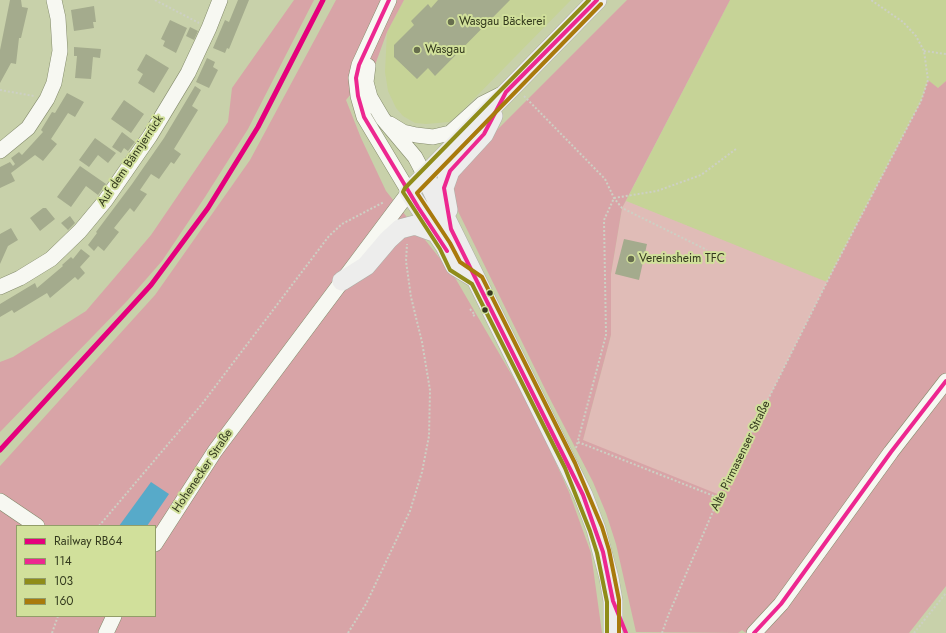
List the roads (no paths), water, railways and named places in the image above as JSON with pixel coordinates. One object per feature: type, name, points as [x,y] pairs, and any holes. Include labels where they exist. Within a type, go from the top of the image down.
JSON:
[{"type":"main road","name":"Hohenecker Straße","points":[[409,192],[597,0]]},
{"type":"main road","points":[[510,89],[484,134],[450,171],[444,188],[443,230],[445,246],[455,266],[477,280],[583,495],[603,552],[613,601],[626,633]]},
{"type":"main road","points":[[425,176],[443,230]]},
{"type":"main road","points":[[409,192],[443,230]]},
{"type":"main road","points":[[342,281],[366,266],[388,240],[400,229],[415,226],[443,230]]},
{"type":"main road","points":[[613,601],[613,633]]},
{"type":"street","points":[[0,151],[28,128],[47,99],[54,83],[60,51],[58,18],[54,0]]},
{"type":"street","name":"Auf dem Bännjerrück","points":[[0,286],[20,278],[51,259],[80,231],[105,201],[150,136],[188,73],[220,0]]},
{"type":"street","points":[[389,0],[377,22],[359,65],[356,78],[358,96],[364,117],[409,192]]},
{"type":"street","points":[[366,51],[366,82],[370,97],[383,118],[415,157],[425,176]]},
{"type":"street","points":[[383,118],[403,132],[433,137],[450,133],[482,104],[510,89]]},
{"type":"street","name":"Hohenecker Straße","points":[[156,542],[215,451],[409,192]]},
{"type":"street","points":[[754,633],[781,604],[891,452],[946,381]]},
{"type":"street","points":[[0,501],[35,525]]},
{"type":"street","points":[[106,633],[114,617]]},
{"type":"water","points":[[151,482],[169,494],[148,525],[120,525]]},
{"type":"rail line","name":"RB64","points":[[0,450],[151,285],[208,208],[258,127],[323,0]]},
{"type":"place","name":"Wasgau Bäckerei","points":[[451,22]]},
{"type":"place","name":"Wasgau","points":[[417,50]]},
{"type":"place","name":"Vereinsheim TFC","points":[[631,259]]}]
